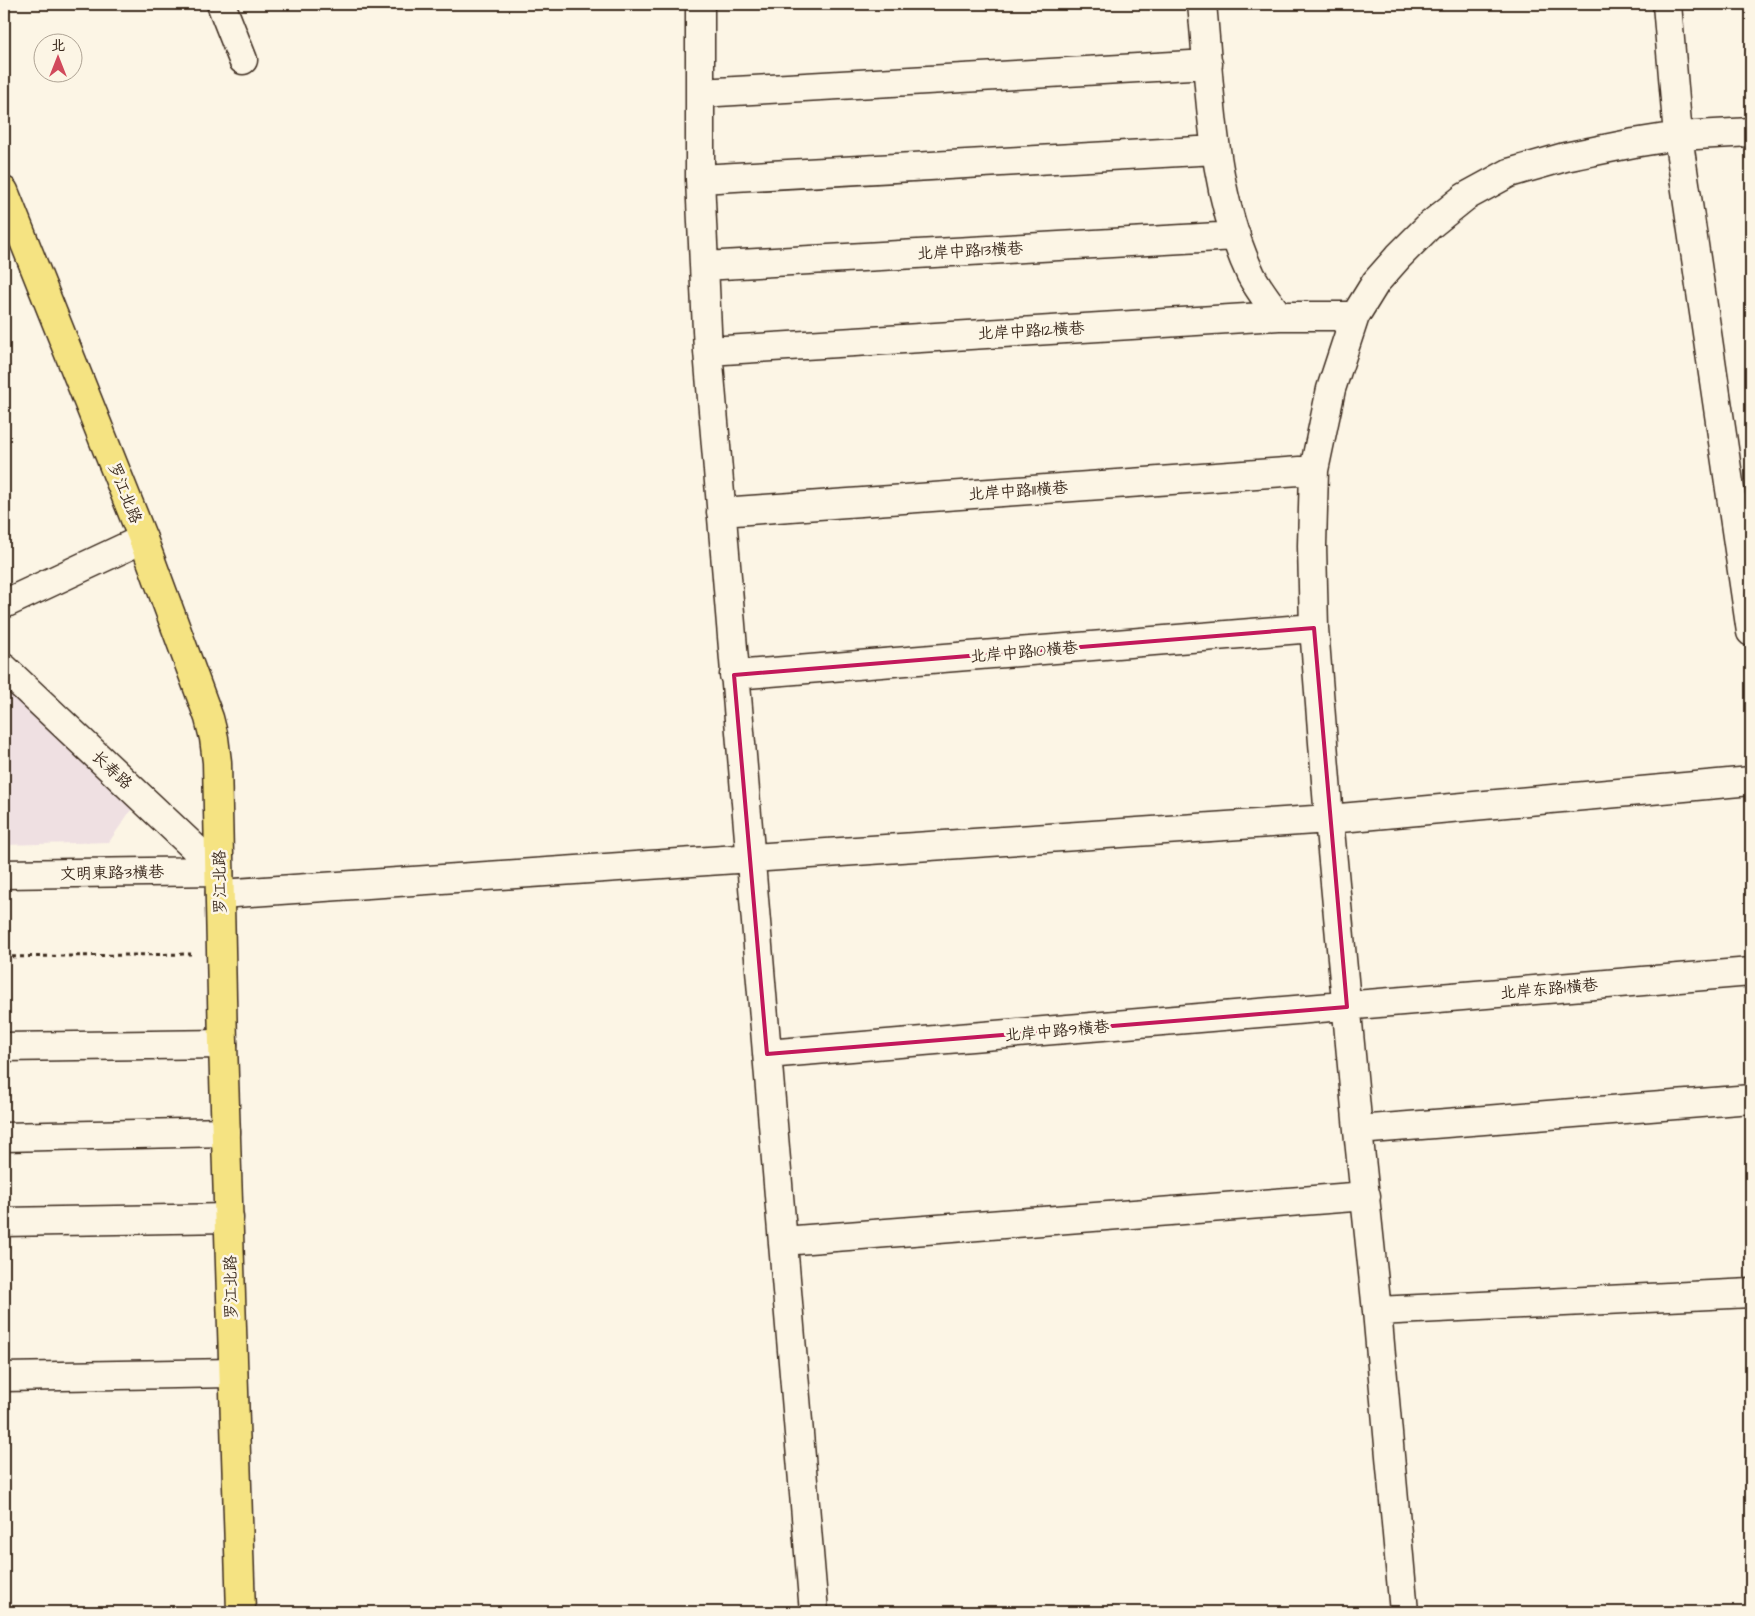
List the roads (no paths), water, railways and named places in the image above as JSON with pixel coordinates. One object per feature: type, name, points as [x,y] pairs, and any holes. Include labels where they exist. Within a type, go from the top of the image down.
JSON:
[{"type":"main road","name":"罗江北路","points":[[4,191],[143,539],[209,718],[214,738],[217,762],[223,1044],[241,1612]]},
{"type":"street","points":[[221,4],[242,60]]},
{"type":"street","points":[[700,4],[700,179],[708,351],[814,1612]]},
{"type":"street","points":[[1202,4],[1216,150],[1224,195],[1236,236],[1251,275],[1262,294],[1279,316]]},
{"type":"street","points":[[1667,4],[1678,136],[1751,632]]},
{"type":"street","points":[[700,93],[1208,64]]},
{"type":"street","points":[[1404,1612],[1329,819],[1314,628],[1312,546],[1314,470],[1331,389],[1355,316],[1376,282],[1429,226],[1465,196],[1509,173],[1565,157],[1678,136],[1751,132]]},
{"type":"street","points":[[700,179],[1216,150]]},
{"type":"street","name":"北岸中路13橫巷","points":[[704,266],[1236,236]]},
{"type":"street","name":"北岸中路12橫巷","points":[[708,351],[1279,316],[1355,316]]},
{"type":"street","name":"北岸中路11橫巷","points":[[721,512],[1314,470]]},
{"type":"street","points":[[4,604],[143,539]]},
{"type":"street","name":"北岸中路10橫巷","points":[[734,675],[1314,628]]},
{"type":"street","name":"长寿路","points":[[4,668],[220,883]]},
{"type":"street","name":"文明東路3橫巷","points":[[4,874],[220,883],[750,858],[1329,819],[1751,781]]},
{"type":"street","name":"北岸东路1横巷","points":[[1347,1007],[1751,972]]},
{"type":"street","name":"北岸中路9橫巷","points":[[767,1054],[1347,1007]]},
{"type":"street","points":[[4,1047],[223,1044]]},
{"type":"street","points":[[1358,1130],[1751,1099]]},
{"type":"street","points":[[4,1137],[226,1132]]},
{"type":"street","points":[[783,1241],[1366,1196]]},
{"type":"street","points":[[4,1222],[229,1218]]},
{"type":"street","points":[[1377,1311],[1751,1292]]},
{"type":"street","points":[[4,1377],[233,1373]]}]
